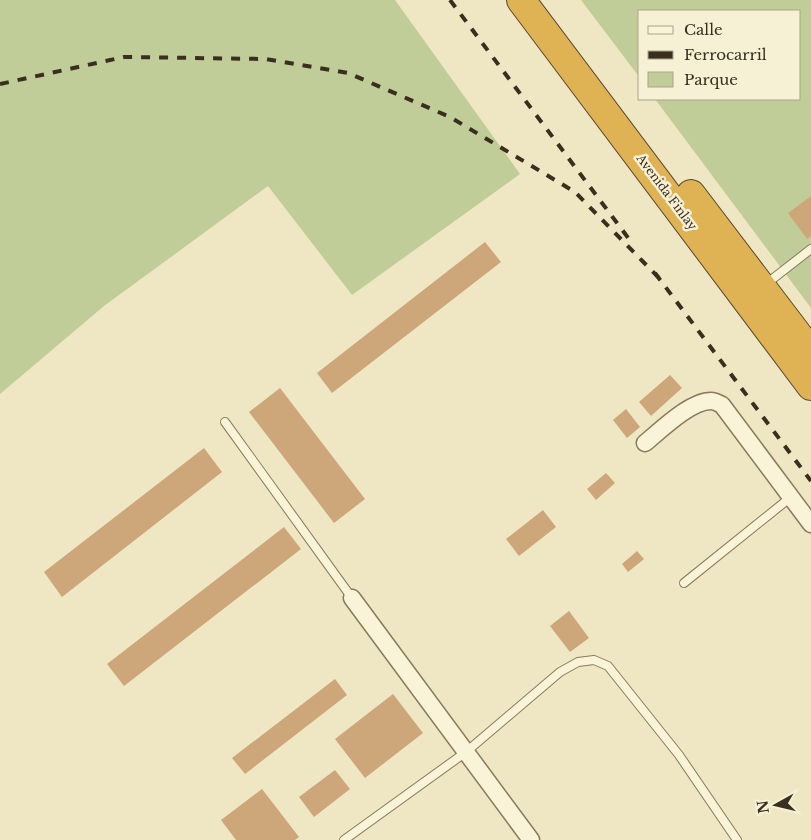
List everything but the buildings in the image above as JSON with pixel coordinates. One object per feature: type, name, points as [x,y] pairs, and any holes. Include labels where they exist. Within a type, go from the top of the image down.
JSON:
[{"type":"highway","name":"Avenida Finlay","points":[[522,0],[754,293],[811,352]]},
{"type":"highway","name":"Avenida Finlay","points":[[545,0],[754,293],[811,386]]},
{"type":"street","points":[[645,443],[686,410],[702,402],[713,400],[722,405],[811,524]]},
{"type":"street","points":[[352,598],[531,840]]},
{"type":"lane","points":[[754,293],[811,249]]},
{"type":"lane","points":[[225,422],[352,598]]},
{"type":"lane","points":[[684,583],[791,497]]},
{"type":"lane","points":[[344,840],[466,752],[560,672],[578,662],[594,660],[608,666],[679,755],[736,840]]},
{"type":"green space","points":[[0,0],[395,0],[520,174],[352,295],[268,186],[104,306],[0,394]]},
{"type":"green space","points":[[581,0],[811,0],[811,308],[656,100],[801,100],[801,10],[638,10],[638,75]]},
{"type":"railway","points":[[450,0],[632,243]]},
{"type":"railway","points":[[0,84],[124,57],[266,59],[348,73],[450,117],[575,192],[659,278]]},
{"type":"railway","points":[[655,273],[811,481]]}]
